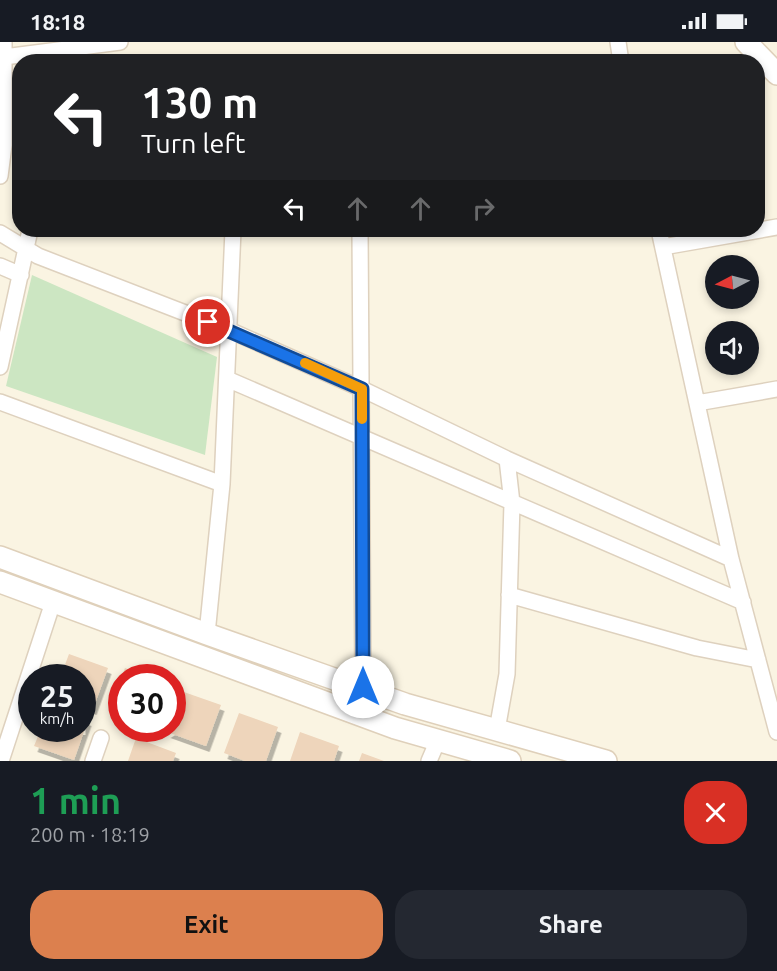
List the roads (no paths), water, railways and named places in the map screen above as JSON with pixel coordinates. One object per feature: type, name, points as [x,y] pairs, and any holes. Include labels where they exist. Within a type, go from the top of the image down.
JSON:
[{"type":"main road","points":[[746,42],[758,54]]},
{"type":"main road","points":[[765,62],[777,74]]},
{"type":"main road","points":[[0,557],[207,634],[446,716],[606,761]]},
{"type":"main road","points":[[0,583],[395,728],[510,761]]},
{"type":"street","points":[[0,176],[12,146],[4,50],[120,42]]},
{"type":"street","points":[[94,45],[95,54]]},
{"type":"street","points":[[0,233],[38,256],[229,330],[362,389],[507,459],[731,559]]},
{"type":"street","points":[[0,367],[29,237]]},
{"type":"street","points":[[207,634],[222,484],[233,237]]},
{"type":"street","points":[[360,237],[363,687]]},
{"type":"street","points":[[661,237],[731,559],[777,732]]},
{"type":"street","points":[[663,247],[720,237]]},
{"type":"street","points":[[0,267],[21,275]]},
{"type":"street","points":[[227,379],[743,602]]},
{"type":"street","points":[[696,403],[777,389]]},
{"type":"street","points":[[0,402],[222,484]]},
{"type":"street","points":[[497,730],[507,674],[512,503],[507,459]]},
{"type":"street","points":[[509,595],[697,648],[758,660]]},
{"type":"street","points":[[1,761],[53,603]]},
{"type":"street","points":[[429,761],[446,716]]},
{"type":"street","points":[[93,761],[101,738]]}]
